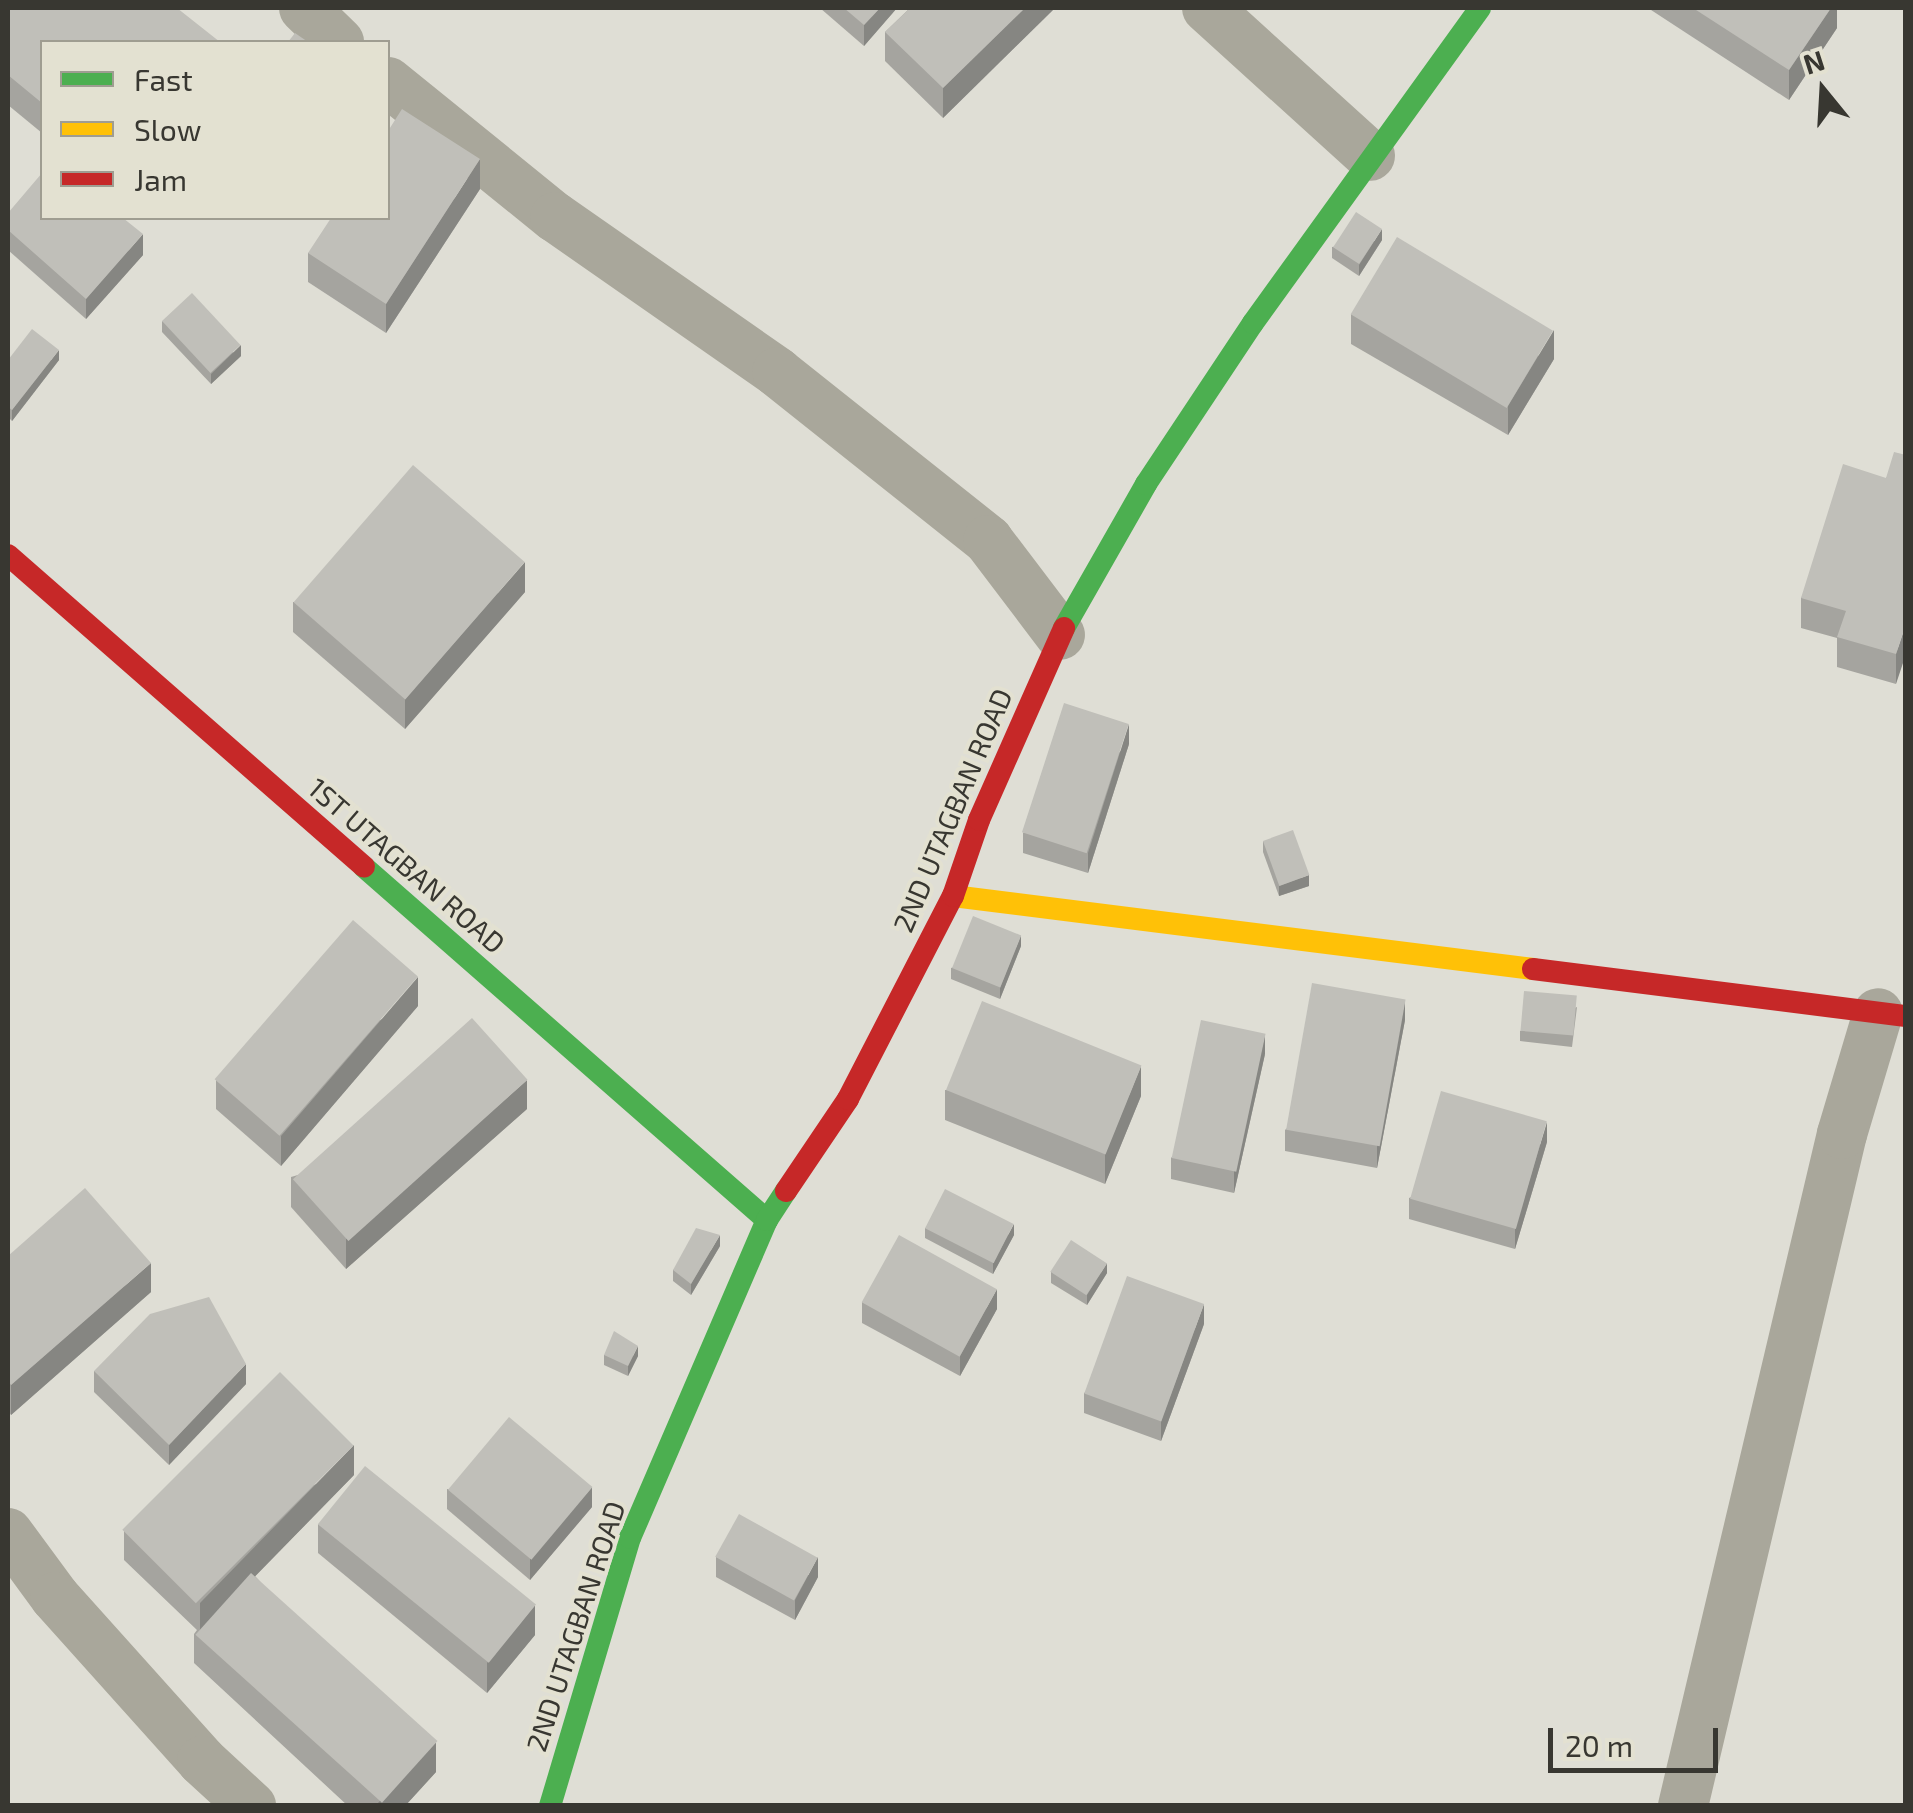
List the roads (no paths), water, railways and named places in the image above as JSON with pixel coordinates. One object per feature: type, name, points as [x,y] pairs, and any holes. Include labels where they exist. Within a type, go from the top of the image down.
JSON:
[{"type":"street","points":[[304,8],[337,40]]},
{"type":"street","points":[[1206,8],[1370,156]]},
{"type":"street","name":"2ND UTAGBAN ROAD","points":[[550,1806],[630,1538],[767,1220],[848,1099],[953,896],[979,820],[1060,635],[1146,484],[1370,156],[1480,8]]},
{"type":"street","points":[[390,84],[555,217],[777,372],[988,540],[1060,635]]},
{"type":"street","name":"1ST UTAGBAN ROAD","points":[[8,555],[767,1220]]},
{"type":"street","points":[[953,896],[1892,1015],[1842,1134],[1682,1806]]},
{"type":"street","points":[[8,1532],[55,1598],[202,1761],[251,1806]]}]
